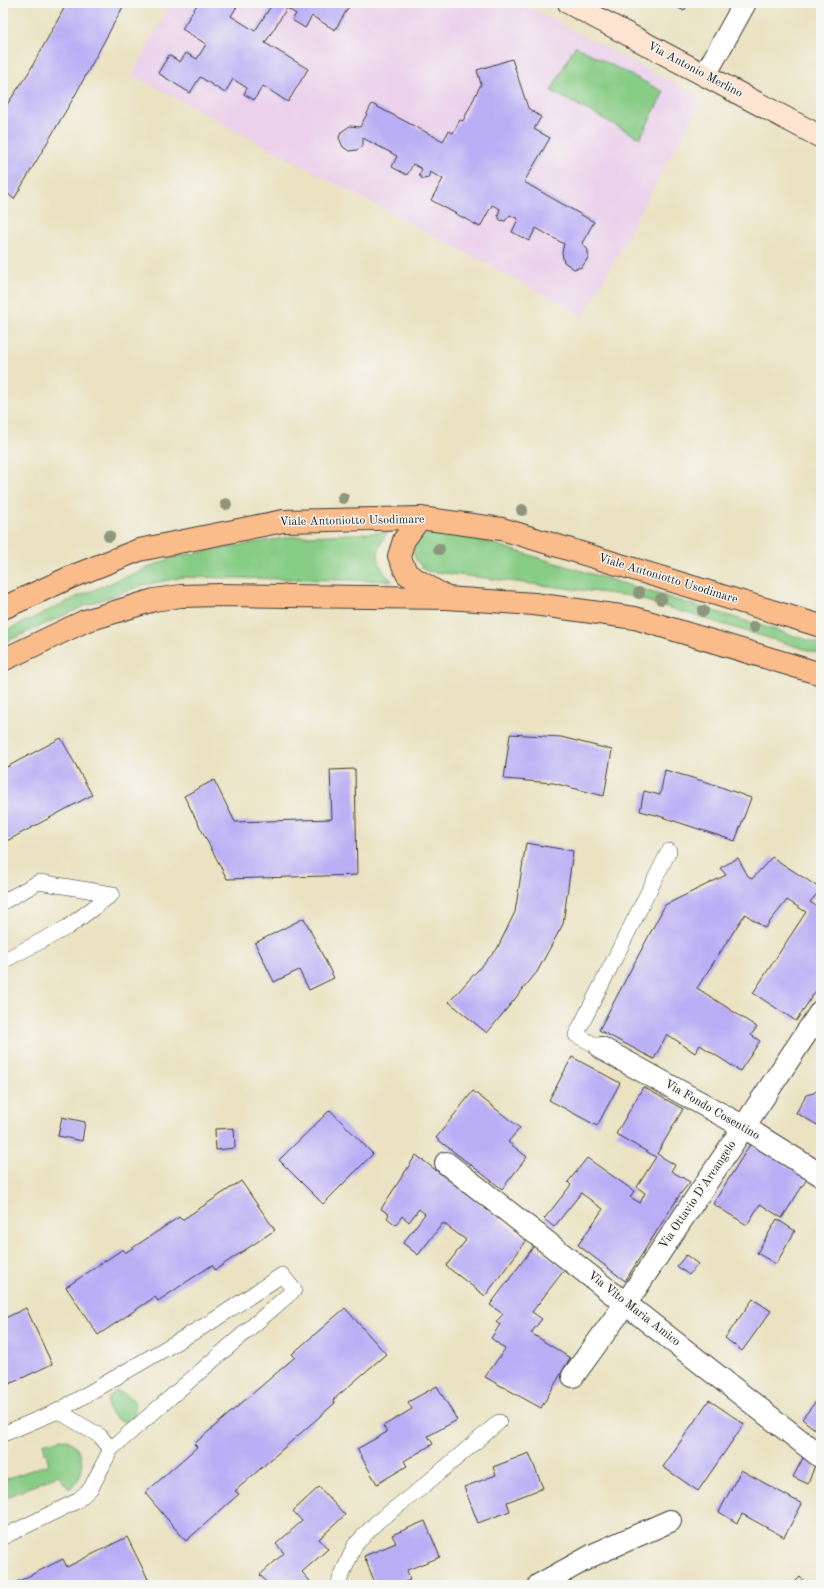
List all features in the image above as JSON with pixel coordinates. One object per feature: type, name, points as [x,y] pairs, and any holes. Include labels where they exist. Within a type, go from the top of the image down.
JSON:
[{"type":"main road","name":"Via Antonio Merlino","points":[[569,3],[821,137]]},
{"type":"main road","points":[[420,518],[404,540],[399,556],[407,574],[448,598]]},
{"type":"main road","name":"Viale Antoniotto Usodimare","points":[[3,608],[71,577],[139,550],[283,521],[420,518],[502,529],[821,626]]},
{"type":"main road","points":[[3,660],[85,621],[154,600],[181,596],[219,595],[448,598],[534,604],[635,618],[821,674]]},
{"type":"street","points":[[705,75],[745,3]]},
{"type":"street","name":"Via Ottavio D'Arcangelo","points":[[573,1376],[626,1303],[821,1011]]},
{"type":"street","name":"Via Fondo Cosentino","points":[[601,1048],[744,1127],[821,1175]]},
{"type":"street","name":"Via Vito Maria Amico","points":[[446,1163],[821,1457]]},
{"type":"street","points":[[539,1585],[592,1555],[670,1521]]},
{"type":"lane","points":[[601,1048],[576,1035],[669,851]]},
{"type":"lane","points":[[3,902],[39,882],[112,894],[68,927],[3,961]]},
{"type":"lane","points":[[3,1434],[58,1411],[88,1395],[211,1322],[282,1275],[294,1290],[111,1449],[91,1488],[77,1502],[3,1537]]},
{"type":"lane","points":[[58,1411],[100,1436],[111,1449]]},
{"type":"lane","points":[[339,1585],[340,1578],[355,1544],[377,1522],[420,1489],[499,1422]]},
{"type":"shaded area","points":[[171,3],[521,3],[702,98],[584,316],[132,75]]},
{"type":"green space","points":[[575,46],[664,92],[640,138],[551,91]]},
{"type":"green space","points":[[388,532],[380,545],[378,558],[382,569],[392,581],[183,577],[144,585],[87,605],[3,643],[3,632],[81,595],[174,557],[289,537]]},
{"type":"green space","points":[[430,532],[448,533],[477,539],[821,644],[821,654],[630,596],[427,571],[417,561],[414,556],[414,551],[418,541]]},
{"type":"green space","points":[[116,1391],[128,1396],[134,1401],[135,1409],[132,1421],[119,1419],[113,1416],[110,1411],[108,1400]]},
{"type":"green space","points":[[61,1439],[68,1440],[77,1448],[80,1454],[82,1467],[81,1474],[76,1483],[69,1489],[58,1475],[3,1499],[3,1480],[49,1464],[43,1444]]},
{"type":"building","points":[[67,3],[125,3],[74,97],[14,199],[3,190],[3,108],[4,109],[29,72]]},
{"type":"building","points":[[198,3],[235,3],[238,5],[231,16],[255,31],[273,3],[351,3],[335,30],[312,16],[305,28],[292,20],[296,14],[287,8],[265,43],[308,69],[288,102],[263,86],[254,100],[244,94],[247,88],[233,79],[225,93],[200,77],[190,93],[158,73],[169,55],[180,62],[186,53],[197,59],[206,44],[182,29]]},
{"type":"building","points":[[670,3],[689,3],[684,11]]},
{"type":"building","points":[[512,59],[528,108],[541,117],[534,129],[550,138],[524,182],[594,222],[582,243],[588,250],[588,258],[582,267],[574,269],[564,262],[562,253],[564,244],[536,228],[529,241],[512,232],[518,219],[510,215],[505,221],[500,220],[498,215],[500,209],[492,205],[480,227],[431,200],[443,179],[430,172],[428,178],[422,179],[419,175],[422,169],[413,164],[407,175],[392,167],[397,156],[363,138],[363,146],[357,150],[349,151],[343,147],[339,138],[341,132],[350,126],[360,127],[372,104],[443,141],[449,131],[453,133],[460,120],[463,121],[481,84],[477,70]]},
{"type":"building","points":[[510,734],[561,737],[612,750],[604,796],[553,783],[504,779]]},
{"type":"building","points":[[61,738],[92,795],[3,843],[3,769]]},
{"type":"building","points":[[355,769],[357,875],[227,879],[184,796],[214,780],[235,822],[332,819],[330,770]]},
{"type":"building","points":[[665,770],[710,783],[751,798],[735,841],[640,811],[644,791],[660,795]]},
{"type":"building","points":[[526,843],[573,851],[563,924],[537,972],[487,1033],[449,1002],[497,949],[515,912]]},
{"type":"building","points":[[772,857],[821,889],[810,902],[821,909],[821,983],[796,1021],[753,993],[806,912],[787,900],[765,928],[745,914],[697,988],[757,1027],[751,1035],[760,1041],[740,1071],[700,1045],[695,1053],[667,1034],[654,1059],[599,1030],[665,905],[726,875],[720,868],[738,858],[748,876],[752,879]]},
{"type":"building","points":[[304,918],[334,978],[309,990],[299,970],[274,982],[255,943]]},
{"type":"building","points":[[572,1057],[620,1083],[597,1126],[549,1100]]},
{"type":"building","points":[[820,1086],[821,1127],[796,1113],[806,1095],[814,1093]]},
{"type":"building","points":[[643,1087],[683,1109],[657,1154],[675,1165],[671,1171],[690,1182],[681,1193],[625,1281],[578,1245],[603,1209],[581,1193],[554,1227],[544,1219],[571,1185],[568,1182],[587,1158],[634,1191],[630,1197],[640,1203],[645,1193],[637,1187],[656,1157],[616,1134]]},
{"type":"building","points":[[473,1091],[520,1128],[508,1142],[527,1157],[502,1189],[436,1138]]},
{"type":"building","points":[[330,1110],[373,1154],[323,1204],[279,1160]]},
{"type":"building","points":[[62,1117],[85,1122],[82,1141],[58,1136]]},
{"type":"building","points":[[234,1128],[235,1148],[216,1150],[215,1129]]},
{"type":"building","points":[[751,1143],[807,1179],[782,1218],[760,1204],[747,1225],[713,1204]]},
{"type":"building","points":[[416,1155],[527,1240],[485,1296],[446,1266],[466,1240],[443,1223],[418,1255],[403,1243],[425,1214],[419,1209],[409,1222],[402,1216],[396,1225],[387,1218],[389,1214],[381,1209]]},
{"type":"building","points":[[241,1181],[275,1230],[215,1270],[212,1265],[158,1301],[155,1297],[98,1335],[66,1287],[123,1249],[125,1253],[179,1217],[182,1220]]},
{"type":"building","points":[[777,1219],[795,1231],[776,1264],[757,1253]]},
{"type":"building","points":[[534,1246],[565,1269],[532,1312],[542,1319],[531,1333],[570,1358],[541,1408],[485,1377],[505,1349],[491,1338],[500,1325],[496,1322],[503,1314],[490,1305]]},
{"type":"building","points":[[686,1255],[698,1264],[689,1275],[677,1266]]},
{"type":"building","points":[[753,1299],[771,1311],[742,1351],[725,1338]]},
{"type":"building","points":[[26,1308],[52,1364],[3,1387],[3,1319]]},
{"type":"building","points":[[345,1308],[386,1354],[333,1400],[335,1403],[235,1491],[239,1494],[186,1541],[145,1493],[197,1447],[194,1444],[295,1357],[292,1354]]},
{"type":"building","points":[[437,1386],[457,1420],[428,1436],[433,1444],[404,1461],[407,1466],[377,1484],[357,1449],[387,1432],[383,1426],[412,1409],[408,1402]]},
{"type":"building","points":[[821,1395],[821,1434],[802,1419]]},
{"type":"building","points":[[709,1400],[744,1424],[698,1491],[663,1467]]},
{"type":"building","points":[[529,1453],[543,1488],[507,1502],[510,1511],[478,1523],[464,1487],[496,1475],[493,1467]]},
{"type":"building","points":[[803,1458],[815,1465],[808,1484],[793,1477]]},
{"type":"building","points":[[741,1470],[802,1504],[784,1537],[742,1514],[737,1523],[719,1512]]},
{"type":"building","points":[[319,1487],[345,1515],[319,1539],[328,1549],[302,1572],[310,1581],[306,1585],[269,1585],[260,1575],[284,1553],[276,1544],[302,1521],[293,1511]]},
{"type":"building","points":[[425,1521],[440,1557],[407,1570],[410,1580],[398,1585],[376,1585],[364,1556],[396,1543],[392,1535]]},
{"type":"building","points":[[127,1537],[151,1585],[11,1585],[63,1559],[67,1567]]},
{"type":"building","points":[[800,1577],[807,1585],[792,1585]]}]
